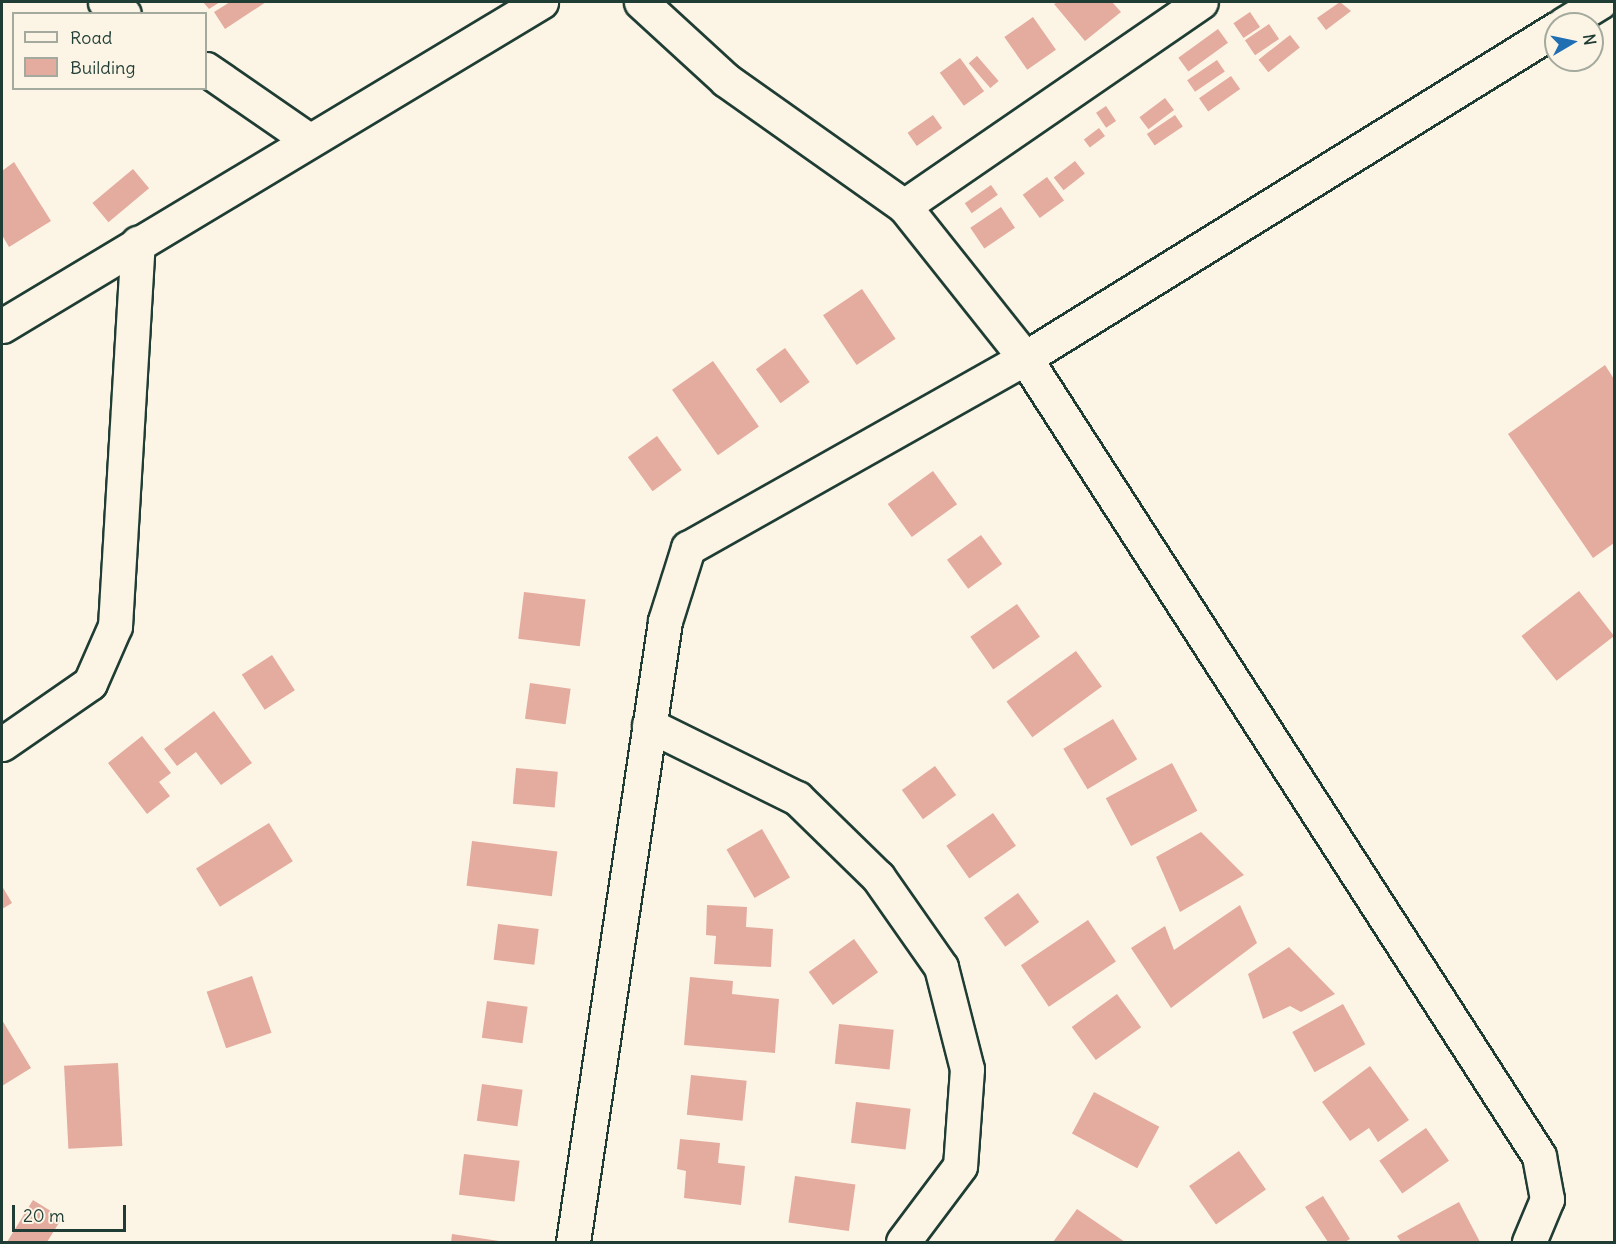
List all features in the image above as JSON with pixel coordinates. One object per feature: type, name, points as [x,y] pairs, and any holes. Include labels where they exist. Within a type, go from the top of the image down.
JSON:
[{"type":"street","points":[[105,2],[121,12]]},
{"type":"street","points":[[2,326],[541,2]]},
{"type":"street","points":[[641,2],[726,80],[904,206],[1025,358],[1539,1155],[1546,1199],[1529,1242]]},
{"type":"street","points":[[904,206],[1201,2]]},
{"type":"street","points":[[1584,12],[1600,2]]},
{"type":"street","points":[[573,1242],[665,621],[688,548],[1025,358],[1544,36]]},
{"type":"street","points":[[207,70],[309,140]]},
{"type":"street","points":[[2,744],[90,683],[115,626],[138,243]]},
{"type":"street","points":[[649,725],[797,798],[878,877],[941,967],[968,1069],[960,1166],[903,1242]]},
{"type":"building","points":[[203,2],[220,2],[209,9]]},
{"type":"building","points":[[230,2],[266,2],[225,29],[214,12]]},
{"type":"building","points":[[1058,2],[1112,2],[1121,12],[1085,41],[1054,4]]},
{"type":"building","points":[[1340,2],[1351,11],[1326,30],[1317,18]]},
{"type":"building","points":[[1250,12],[1260,27],[1243,38],[1233,23]]},
{"type":"building","points":[[1033,17],[1056,50],[1027,70],[1004,37]]},
{"type":"building","points":[[1269,24],[1279,39],[1255,55],[1245,40]]},
{"type":"building","points":[[1218,29],[1228,43],[1188,72],[1178,58]]},
{"type":"building","points":[[1290,35],[1300,48],[1268,72],[1258,60]]},
{"type":"building","points":[[977,56],[999,81],[990,88],[969,63]]},
{"type":"building","points":[[960,58],[984,91],[964,106],[940,73]]},
{"type":"building","points":[[1217,60],[1225,72],[1195,92],[1187,80]]},
{"type":"building","points":[[1231,76],[1240,89],[1208,111],[1199,98]]},
{"type":"building","points":[[1165,98],[1174,110],[1148,129],[1139,117]]},
{"type":"building","points":[[1106,106],[1116,121],[1106,128],[1096,113]]},
{"type":"building","points":[[933,115],[942,128],[917,146],[908,133]]},
{"type":"building","points":[[1175,115],[1183,127],[1155,146],[1147,134]]},
{"type":"building","points":[[1099,128],[1105,136],[1090,147],[1084,139]]},
{"type":"building","points":[[1075,161],[1085,174],[1064,190],[1054,178]]},
{"type":"building","points":[[14,162],[51,221],[9,247],[2,235],[2,171]]},
{"type":"building","points":[[133,169],[149,188],[108,222],[92,203]]},
{"type":"building","points":[[1047,177],[1064,200],[1040,218],[1023,195]]},
{"type":"building","points":[[991,185],[998,195],[972,213],[965,203]]},
{"type":"building","points":[[1001,207],[1015,228],[984,248],[970,228]]},
{"type":"building","points":[[862,289],[896,339],[857,365],[823,315]]},
{"type":"building","points":[[785,348],[810,382],[781,403],[756,369]]},
{"type":"building","points":[[713,361],[759,427],[718,455],[672,390]]},
{"type":"building","points":[[1605,365],[1614,379],[1614,543],[1593,558],[1508,434]]},
{"type":"building","points":[[657,436],[682,470],[653,491],[628,457]]},
{"type":"building","points":[[933,471],[957,504],[912,537],[888,504]]},
{"type":"building","points":[[981,535],[1002,564],[968,589],[947,560]]},
{"type":"building","points":[[1579,591],[1614,636],[1557,681],[1521,636]]},
{"type":"building","points":[[524,592],[586,600],[580,646],[518,639]]},
{"type":"building","points":[[1017,604],[1040,637],[993,669],[970,637]]},
{"type":"building","points":[[1076,651],[1102,687],[1032,737],[1006,702]]},
{"type":"building","points":[[272,655],[295,690],[265,710],[242,675]]},
{"type":"building","points":[[530,683],[571,689],[566,724],[525,719]]},
{"type":"building","points":[[214,711],[252,763],[221,785],[196,752],[177,766],[164,749]]},
{"type":"building","points":[[1113,719],[1137,759],[1087,789],[1063,749]]},
{"type":"building","points":[[142,736],[171,773],[159,782],[170,796],[147,814],[108,763]]},
{"type":"building","points":[[1172,763],[1197,811],[1131,846],[1106,798]]},
{"type":"building","points":[[935,766],[956,795],[923,819],[902,790]]},
{"type":"building","points":[[516,768],[558,772],[555,808],[513,804]]},
{"type":"building","points":[[993,813],[1016,846],[969,878],[946,846]]},
{"type":"building","points":[[269,823],[293,861],[220,907],[196,869]]},
{"type":"building","points":[[762,829],[790,877],[754,898],[726,850]]},
{"type":"building","points":[[1201,832],[1244,875],[1180,912],[1156,857]]},
{"type":"building","points":[[472,841],[557,851],[552,896],[467,886]]},
{"type":"building","points":[[2,886],[12,903],[2,909]]},
{"type":"building","points":[[1018,893],[1039,922],[1005,947],[984,918]]},
{"type":"building","points":[[707,905],[747,907],[746,927],[773,929],[771,967],[714,964],[716,936],[706,935]]},
{"type":"building","points":[[1240,905],[1257,943],[1171,1008],[1131,948],[1165,926],[1174,950]]},
{"type":"building","points":[[1088,920],[1116,961],[1049,1007],[1021,965]]},
{"type":"building","points":[[498,924],[539,929],[534,965],[494,960]]},
{"type":"building","points":[[854,939],[878,972],[833,1005],[809,972]]},
{"type":"building","points":[[1289,947],[1335,994],[1301,1012],[1290,1006],[1263,1019],[1248,974]]},
{"type":"building","points":[[252,976],[272,1033],[226,1048],[207,992]]},
{"type":"building","points":[[690,977],[733,981],[732,994],[779,999],[775,1053],[684,1045]]},
{"type":"building","points":[[1117,994],[1141,1027],[1096,1060],[1072,1027]]},
{"type":"building","points":[[487,1001],[528,1007],[522,1043],[482,1038]]},
{"type":"building","points":[[1343,1004],[1365,1044],[1315,1072],[1292,1032]]},
{"type":"building","points":[[2,1020],[31,1068],[2,1086]]},
{"type":"building","points":[[839,1024],[894,1030],[890,1070],[835,1064]]},
{"type":"building","points":[[118,1063],[122,1146],[68,1149],[64,1066]]},
{"type":"building","points":[[1370,1066],[1409,1120],[1378,1142],[1369,1128],[1350,1141],[1322,1102]]},
{"type":"building","points":[[691,1075],[747,1081],[743,1121],[687,1115]]},
{"type":"building","points":[[482,1084],[523,1090],[517,1126],[477,1121]]},
{"type":"building","points":[[1094,1092],[1159,1127],[1137,1168],[1072,1133]]},
{"type":"building","points":[[856,1102],[911,1109],[906,1149],[851,1143]]},
{"type":"building","points":[[1426,1128],[1449,1161],[1402,1193],[1379,1161]]},
{"type":"building","points":[[680,1139],[720,1143],[718,1163],[745,1166],[741,1205],[684,1198],[686,1171],[677,1169]]},
{"type":"building","points":[[1239,1151],[1266,1190],[1216,1224],[1189,1186]]},
{"type":"building","points":[[464,1154],[520,1161],[515,1202],[459,1195]]},
{"type":"building","points":[[795,1176],[855,1184],[849,1231],[788,1223]]},
{"type":"building","points":[[1323,1196],[1350,1239],[1345,1242],[1328,1242],[1305,1207]]},
{"type":"building","points":[[33,1200],[62,1218],[47,1242],[7,1242]]},
{"type":"building","points":[[1459,1202],[1480,1242],[1401,1242],[1397,1236]]},
{"type":"building","points":[[1077,1209],[1125,1242],[1053,1242]]},
{"type":"building","points":[[452,1234],[499,1241],[499,1242],[451,1242]]}]
